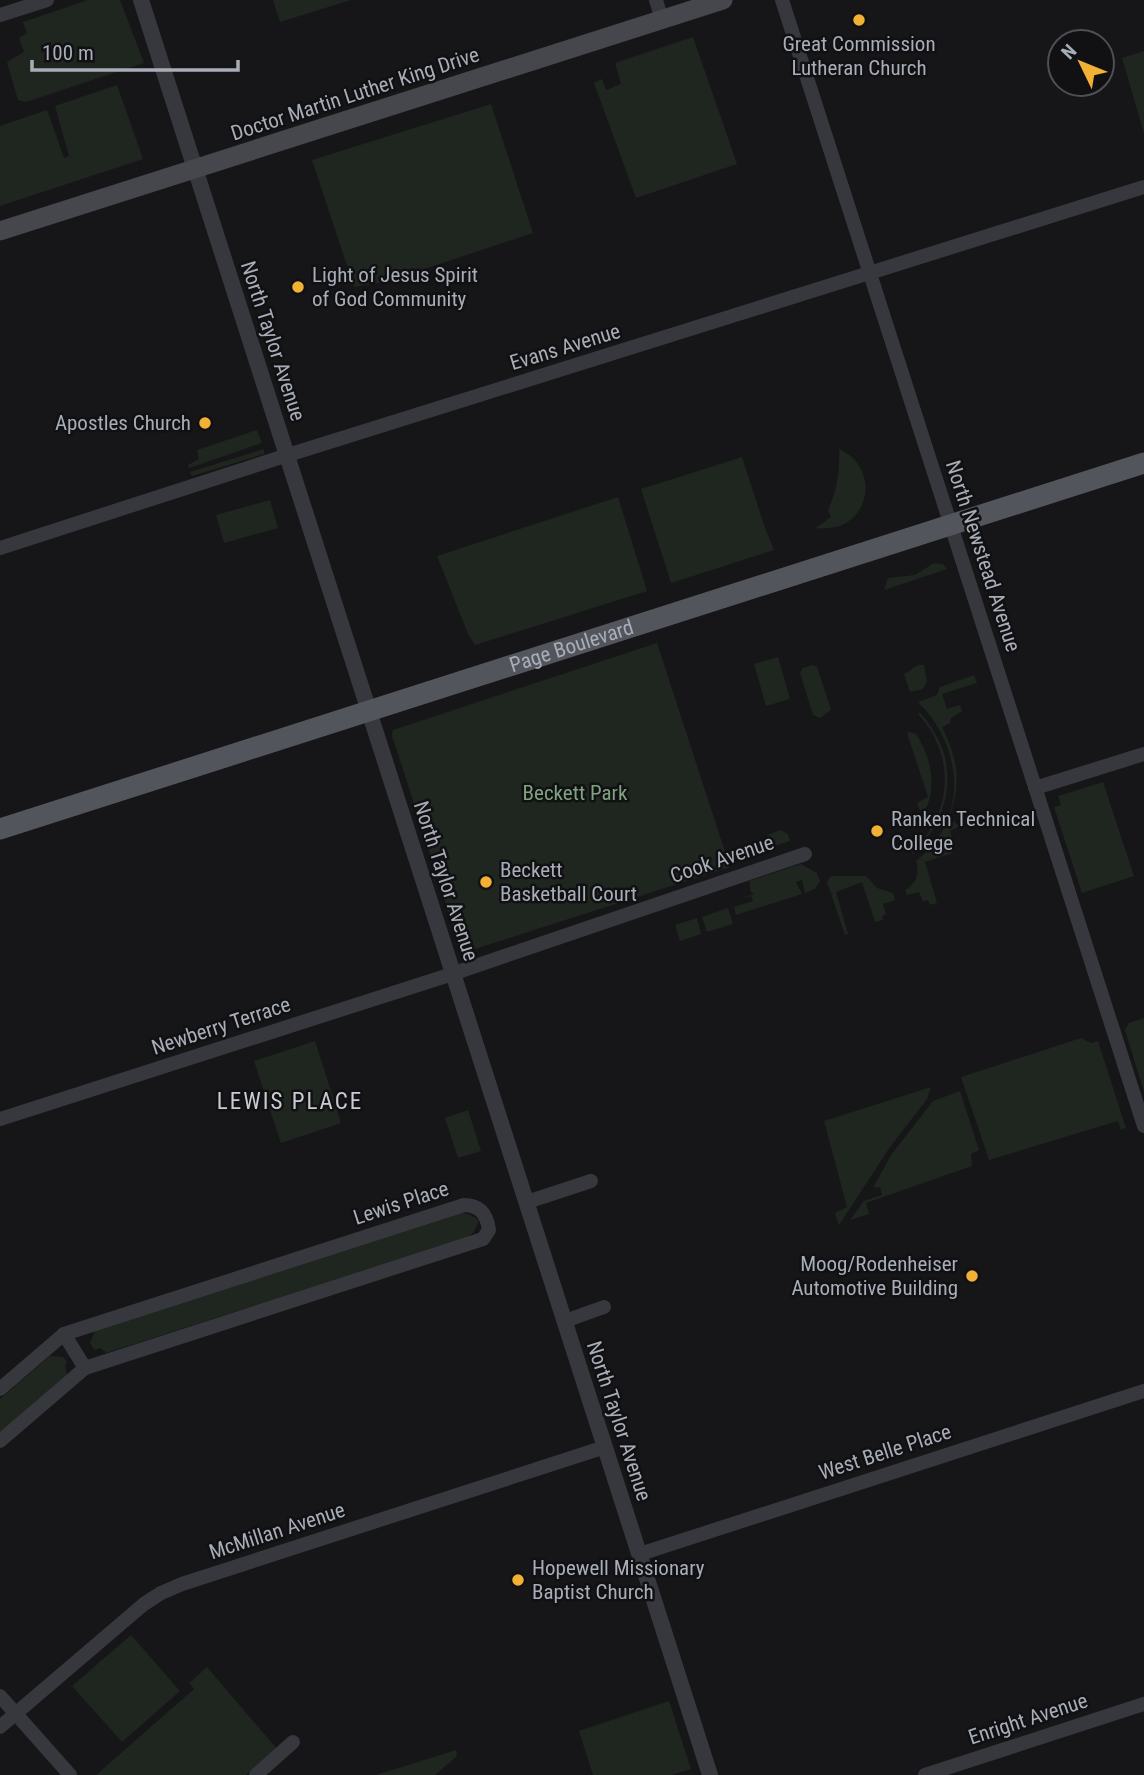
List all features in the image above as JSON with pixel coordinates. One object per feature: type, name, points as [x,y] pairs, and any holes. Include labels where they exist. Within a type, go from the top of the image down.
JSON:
[{"type":"main road","name":"Doctor Martin Luther King Drive","points":[[0,231],[723,0]]},
{"type":"main road","name":"Page Boulevard","points":[[0,829],[1144,463]]},
{"type":"street","points":[[0,15],[47,0]]},
{"type":"street","name":"North Taylor Avenue","points":[[141,0],[710,1775]]},
{"type":"street","points":[[656,0],[662,20]]},
{"type":"street","name":"North Newstead Avenue","points":[[782,0],[1144,1126]]},
{"type":"street","name":"Evans Avenue","points":[[0,548],[1144,187]]},
{"type":"street","points":[[1035,788],[1144,754]]},
{"type":"street","name":"Cook Avenue","points":[[454,974],[805,853]]},
{"type":"street","name":"Newberry Terrace","points":[[0,1119],[454,974]]},
{"type":"street","points":[[527,1202],[592,1181]]},
{"type":"street","name":"Lewis Place","points":[[0,1389],[64,1334],[464,1205],[480,1209],[488,1219],[489,1230],[483,1239],[85,1368],[0,1441]]},
{"type":"street","points":[[565,1321],[604,1307]]},
{"type":"street","points":[[64,1334],[85,1368]]},
{"type":"street","name":"West Belle Place","points":[[640,1554],[1144,1391]]},
{"type":"street","name":"McMillan Avenue","points":[[0,1727],[144,1604],[161,1593],[605,1447]]},
{"type":"street","points":[[0,1696],[70,1775]]},
{"type":"street","name":"Enright Avenue","points":[[925,1775],[1144,1704]]},
{"type":"street","points":[[256,1775],[293,1742]]},
{"type":"green space","points":[[88,0],[120,0],[144,63],[26,102],[18,100],[7,62],[24,52],[19,38],[27,33],[23,22]]},
{"type":"green space","points":[[273,0],[351,0],[280,22]]},
{"type":"green space","points":[[693,37],[737,164],[636,198],[594,83],[602,79],[606,90],[621,84],[615,63]]},
{"type":"green space","points":[[1144,51],[1144,133],[1122,58]]},
{"type":"green space","points":[[117,85],[143,159],[0,206],[0,126],[47,110],[64,158],[69,156],[55,106]]},
{"type":"green space","points":[[491,104],[533,233],[385,282],[354,287],[312,160]]},
{"type":"green space","points":[[257,430],[262,443],[189,468],[188,465],[199,459],[197,450]]},
{"type":"green space","points":[[264,449],[264,454],[192,476],[190,472]]},
{"type":"green space","points":[[839,449],[853,458],[862,471],[864,499],[858,511],[848,521],[834,527],[816,528],[831,517],[828,510],[837,480]]},
{"type":"green space","points":[[742,457],[774,550],[671,583],[641,489]]},
{"type":"green space","points":[[618,497],[647,591],[475,645],[468,634],[437,556]]},
{"type":"green space","points":[[270,500],[278,528],[224,543],[216,515]]},
{"type":"green space","points":[[934,563],[943,564],[947,569],[884,590],[888,578],[915,575]]},
{"type":"green space","name":"Beckett Park","points":[[657,643],[730,867],[463,951],[459,946],[392,736],[393,730]]},
{"type":"green space","points":[[778,657],[790,699],[766,706],[754,664]]},
{"type":"green space","points":[[813,665],[817,667],[831,710],[820,718],[813,715],[800,673],[803,668]]},
{"type":"green space","points":[[918,665],[924,665],[927,682],[923,689],[910,692],[904,674]]},
{"type":"green space","points":[[974,675],[977,683],[942,694],[947,709],[960,705],[962,711],[942,727],[955,762],[957,783],[949,819],[960,826],[950,831],[953,853],[925,862],[937,903],[930,905],[928,900],[923,902],[919,892],[907,895],[905,890],[916,877],[916,861],[933,844],[945,825],[952,804],[954,782],[944,740],[933,720],[918,702],[937,695],[940,687]]},
{"type":"green space","points":[[920,713],[933,730],[942,748],[947,766],[947,785],[937,821],[913,854],[935,820],[945,785],[939,748],[931,730],[918,714]]},
{"type":"green space","points":[[907,733],[916,734],[929,762],[931,793],[924,812],[919,809],[917,803],[928,797]]},
{"type":"green space","points":[[1103,782],[1134,876],[1082,893],[1054,807],[1061,805],[1058,796]]},
{"type":"green space","points":[[781,830],[788,834],[790,841],[743,856],[770,845],[767,835]]},
{"type":"green space","points":[[801,864],[817,873],[820,881],[815,889],[805,893],[802,880],[796,882],[802,894],[736,915],[734,907],[753,901],[751,896],[733,901],[754,894],[749,881]]},
{"type":"green space","points":[[831,876],[866,876],[877,888],[893,893],[895,900],[883,904],[886,914],[882,916],[883,920],[875,922],[862,882],[836,892],[848,934],[845,935],[827,882]]},
{"type":"green space","points":[[728,908],[733,924],[707,932],[702,917]]},
{"type":"green space","points":[[697,918],[701,934],[680,941],[675,925]]},
{"type":"green space","points":[[1144,1018],[1144,1092],[1125,1030],[1129,1023]]},
{"type":"green space","points":[[1081,1038],[1091,1043],[1098,1041],[1126,1128],[1121,1130],[1118,1121],[989,1160],[961,1077]]},
{"type":"green space","points":[[315,1041],[341,1123],[281,1143],[254,1061]]},
{"type":"green space","points":[[931,1087],[927,1099],[890,1147],[839,1225],[835,1213],[847,1207],[824,1121]]},
{"type":"green space","points":[[960,1091],[979,1150],[971,1154],[972,1166],[866,1203],[869,1214],[850,1220],[864,1201],[882,1195],[880,1187],[874,1186],[891,1155],[933,1101]]},
{"type":"green space","points":[[468,1110],[481,1151],[458,1158],[445,1118]]},
{"type":"green space","points":[[461,1213],[479,1220],[474,1232],[466,1238],[106,1353],[101,1348],[94,1350],[90,1343],[96,1329]]},
{"type":"green space","points":[[50,1356],[63,1357],[67,1362],[67,1374],[0,1432],[0,1399]]},
{"type":"green space","points":[[131,1635],[180,1691],[122,1742],[72,1686]]},
{"type":"green space","points":[[207,1667],[277,1749],[246,1775],[96,1775],[194,1689],[189,1683]]},
{"type":"green space","points":[[669,1701],[691,1769],[672,1775],[593,1775],[579,1731]]},
{"type":"green space","points":[[456,1750],[457,1756],[435,1775],[376,1775]]},
{"type":"place","name":"Great Commission Lutheran Church","points":[[859,20]]},
{"type":"place","name":"Light of Jesus Spirit of God Community","points":[[298,287]]},
{"type":"place","name":"Apostles Church","points":[[205,423]]},
{"type":"place","name":"Ranken Technical College","points":[[877,831]]},
{"type":"place","name":"Beckett Basketball Court","points":[[486,882]]},
{"type":"place","name":"Moog/Rodenheiser Automotive Building","points":[[972,1276]]},
{"type":"place","name":"Hopewell Missionary Baptist Church","points":[[518,1580]]},
{"type":"district","name":"LEWIS PLACE","points":[[290,1101]]}]
